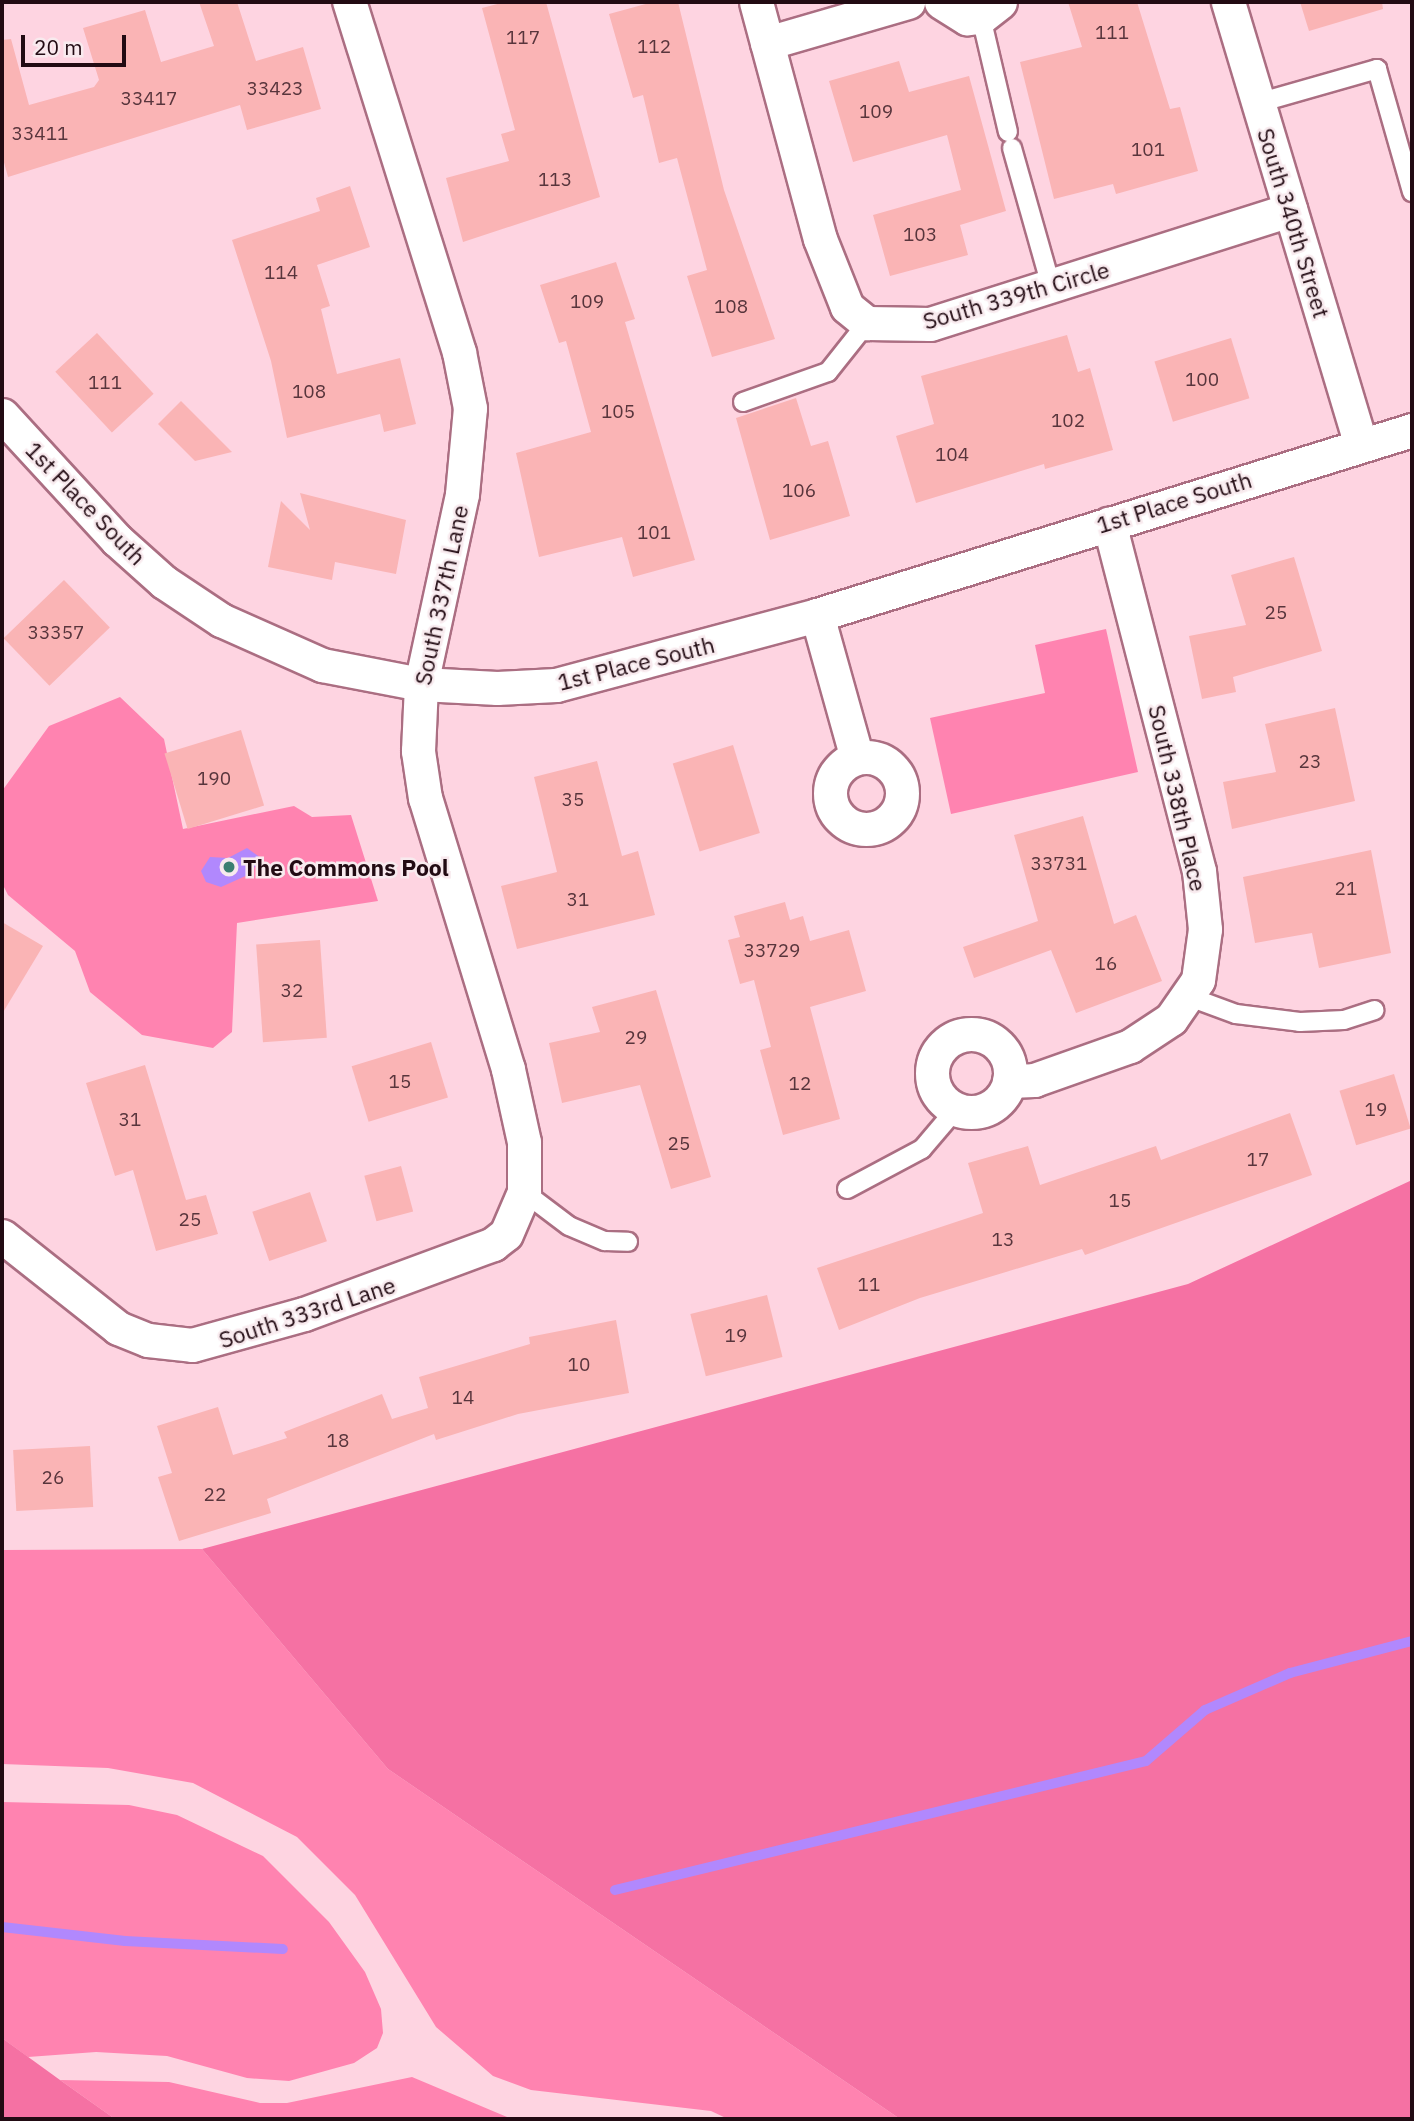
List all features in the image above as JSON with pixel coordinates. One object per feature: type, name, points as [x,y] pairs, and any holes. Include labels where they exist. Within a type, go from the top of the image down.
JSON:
[{"type":"street","name":"South 337th Lane","points":[[349,2],[459,352],[470,408],[462,494],[421,684],[417,736],[425,798],[508,1069],[524,1142],[524,1192]]},
{"type":"street","points":[[755,2],[820,239],[847,307],[867,323]]},
{"type":"street","points":[[767,43],[908,2]]},
{"type":"street","points":[[941,2],[954,14],[990,9]]},
{"type":"street","name":"South 340th Street","points":[[1228,2],[1361,444]]},
{"type":"street","name":"South 339th Circle","points":[[867,323],[930,324],[1290,210]]},
{"type":"street","name":"1st Place South","points":[[6,429],[117,540],[164,582],[221,620],[322,665],[421,684],[556,685],[817,615],[1412,430]]},
{"type":"street","name":"South 338th Place","points":[[1009,1081],[1034,1080],[1130,1046],[1171,1019],[1198,980],[1205,929],[1199,870],[1110,523]]},
{"type":"street","points":[[817,615],[856,758]]},
{"type":"street","points":[[958,1035],[985,1037],[1005,1054],[1009,1081],[995,1104],[983,1110],[956,1109],[936,1091],[932,1078],[937,1052],[946,1042],[958,1035]]},
{"type":"street","name":"South 333rd Lane","points":[[2,1236],[118,1328],[148,1340],[191,1345],[304,1314],[493,1244],[506,1234],[524,1192]]},
{"type":"lane","points":[[990,9],[1010,140],[1051,286]]},
{"type":"lane","points":[[1258,103],[1377,69],[1412,192]]},
{"type":"lane","points":[[743,401],[828,372],[867,323]]},
{"type":"lane","points":[[1187,996],[1236,1014],[1300,1023],[1344,1020],[1374,1010]]},
{"type":"lane","points":[[847,1189],[922,1149],[956,1109]]},
{"type":"lane","points":[[524,1192],[569,1226],[604,1241],[628,1242]]},
{"type":"shaded area","points":[[1106,629],[1138,772],[951,814],[930,718],[1045,693],[1035,645]]},
{"type":"shaded area","points":[[120,697],[164,739],[183,829],[294,806],[312,817],[351,815],[378,901],[237,923],[232,1032],[213,1048],[142,1035],[90,992],[75,951],[8,895],[2,883],[2,791],[49,726]]},
{"type":"shaded area","name":"The Commons Pool","points":[[247,848],[261,858],[250,874],[221,887],[206,882],[201,871],[210,857],[228,858]]},
{"type":"shaded area","points":[[1412,1180],[1412,2119],[900,2119],[388,1769],[202,1549],[1188,1284]]},
{"type":"shaded area","points":[[202,1549],[388,1769],[900,2119],[728,2119],[711,2111],[531,2090],[493,2076],[436,2027],[355,1895],[297,1837],[193,1783],[108,1768],[2,1764],[2,1550]]},
{"type":"shaded area","points":[[2,1802],[129,1805],[177,1815],[263,1856],[329,1922],[365,1972],[381,2009],[383,2033],[377,2048],[354,2063],[289,2081],[247,2078],[167,2056],[96,2052],[28,2057],[2,2038]]},
{"type":"shaded area","points":[[2,2038],[60,2080],[115,2119],[2,2119]]},
{"type":"shaded area","points":[[412,2077],[512,2119],[115,2119],[60,2080],[169,2082],[260,2103],[287,2103]]},
{"type":"building","points":[[199,2],[237,2],[256,61],[303,47],[321,109],[247,130],[240,105],[8,177],[2,155],[2,40],[11,39],[29,105],[94,87],[99,80],[83,28],[145,10],[161,62],[214,46]]},
{"type":"building","points":[[505,2],[546,2],[600,197],[463,242],[446,178],[509,161],[501,134],[515,130],[482,8]]},
{"type":"building","points":[[653,2],[678,2],[724,190],[775,339],[712,357],[687,276],[707,270],[677,158],[659,163],[643,95],[633,98],[609,14]]},
{"type":"building","points":[[1068,2],[1137,2],[1170,109],[1180,107],[1198,171],[1116,194],[1113,184],[1054,199],[1020,62],[1082,47]]},
{"type":"building","points":[[1300,2],[1382,2],[1383,9],[1309,31]]},
{"type":"building","points":[[899,61],[909,92],[969,76],[1006,211],[960,225],[968,255],[890,276],[873,215],[961,190],[947,135],[853,162],[829,81]]},
{"type":"building","points":[[350,186],[370,247],[317,265],[330,306],[321,309],[337,374],[400,358],[416,424],[384,432],[380,414],[287,438],[271,361],[232,240],[320,211],[316,198]]},
{"type":"building","points":[[616,262],[635,319],[625,322],[695,560],[633,577],[622,537],[539,557],[516,453],[591,432],[566,341],[559,343],[540,285]]},
{"type":"building","points":[[97,333],[154,394],[112,433],[55,372]]},
{"type":"building","points":[[1067,335],[1078,372],[1090,368],[1113,450],[1045,469],[1044,464],[916,503],[896,436],[934,424],[921,376]]},
{"type":"building","points":[[1231,338],[1249,398],[1173,422],[1154,361]]},
{"type":"building","points":[[796,398],[811,446],[828,441],[850,516],[770,540],[736,418]]},
{"type":"building","points":[[181,401],[232,452],[195,461],[158,424]]},
{"type":"building","points":[[300,493],[406,520],[396,574],[335,562],[332,580],[268,567],[281,501],[310,530]]},
{"type":"building","points":[[1294,557],[1322,651],[1233,677],[1236,692],[1202,699],[1189,636],[1246,625],[1231,575]]},
{"type":"building","points":[[64,580],[110,627],[49,686],[4,638]]},
{"type":"building","points":[[1335,708],[1355,801],[1232,829],[1223,782],[1276,772],[1265,724]]},
{"type":"building","points":[[241,730],[264,806],[188,829],[164,753]]},
{"type":"building","points":[[733,745],[760,833],[700,851],[673,763]]},
{"type":"building","points":[[597,761],[622,856],[638,851],[655,915],[517,949],[501,886],[557,872],[534,777]]},
{"type":"building","points":[[1083,816],[1114,924],[1136,915],[1162,981],[1076,1013],[1051,950],[974,978],[963,947],[1038,921],[1014,835]]},
{"type":"building","points":[[1371,850],[1391,953],[1319,968],[1312,933],[1255,943],[1243,877]]},
{"type":"building","points":[[785,902],[790,920],[803,916],[810,941],[849,930],[866,991],[810,1007],[840,1119],[783,1135],[760,1050],[771,1047],[754,980],[740,984],[728,940],[740,937],[734,916]]},
{"type":"building","points":[[2,922],[43,946],[2,1014]]},
{"type":"building","points":[[320,940],[327,1038],[263,1042],[256,944]]},
{"type":"building","points":[[656,990],[711,1177],[671,1189],[640,1085],[562,1103],[549,1043],[600,1032],[592,1007]]},
{"type":"building","points":[[431,1042],[448,1097],[369,1122],[352,1066]]},
{"type":"building","points":[[145,1065],[186,1200],[206,1195],[218,1234],[156,1251],[133,1170],[115,1176],[86,1083]]},
{"type":"building","points":[[1394,1074],[1411,1129],[1356,1145],[1339,1091]]},
{"type":"building","points":[[1290,1113],[1312,1175],[1085,1255],[1082,1249],[920,1298],[839,1330],[817,1268],[983,1213],[968,1163],[1028,1146],[1040,1185],[1156,1146],[1161,1160]]},
{"type":"building","points":[[401,1166],[413,1211],[376,1221],[364,1176]]},
{"type":"building","points":[[310,1192],[327,1241],[269,1261],[252,1212]]},
{"type":"building","points":[[767,1295],[782,1357],[706,1376],[690,1314]]},
{"type":"building","points":[[616,1320],[629,1393],[518,1414],[436,1440],[434,1434],[267,1499],[271,1513],[179,1541],[158,1477],[172,1473],[157,1426],[218,1407],[233,1455],[287,1438],[284,1432],[382,1394],[392,1419],[428,1408],[419,1377],[530,1344],[529,1337]]},
{"type":"building","points":[[90,1446],[93,1507],[16,1511],[13,1450]]},
{"type":"waterway","points":[[615,1890],[1146,1761],[1205,1710],[1290,1673],[1412,1641]]},
{"type":"waterway","points":[[2,1927],[125,1941],[283,1949]]},
{"type":"place","name":"The Commons Pool","points":[[229,867]]}]
